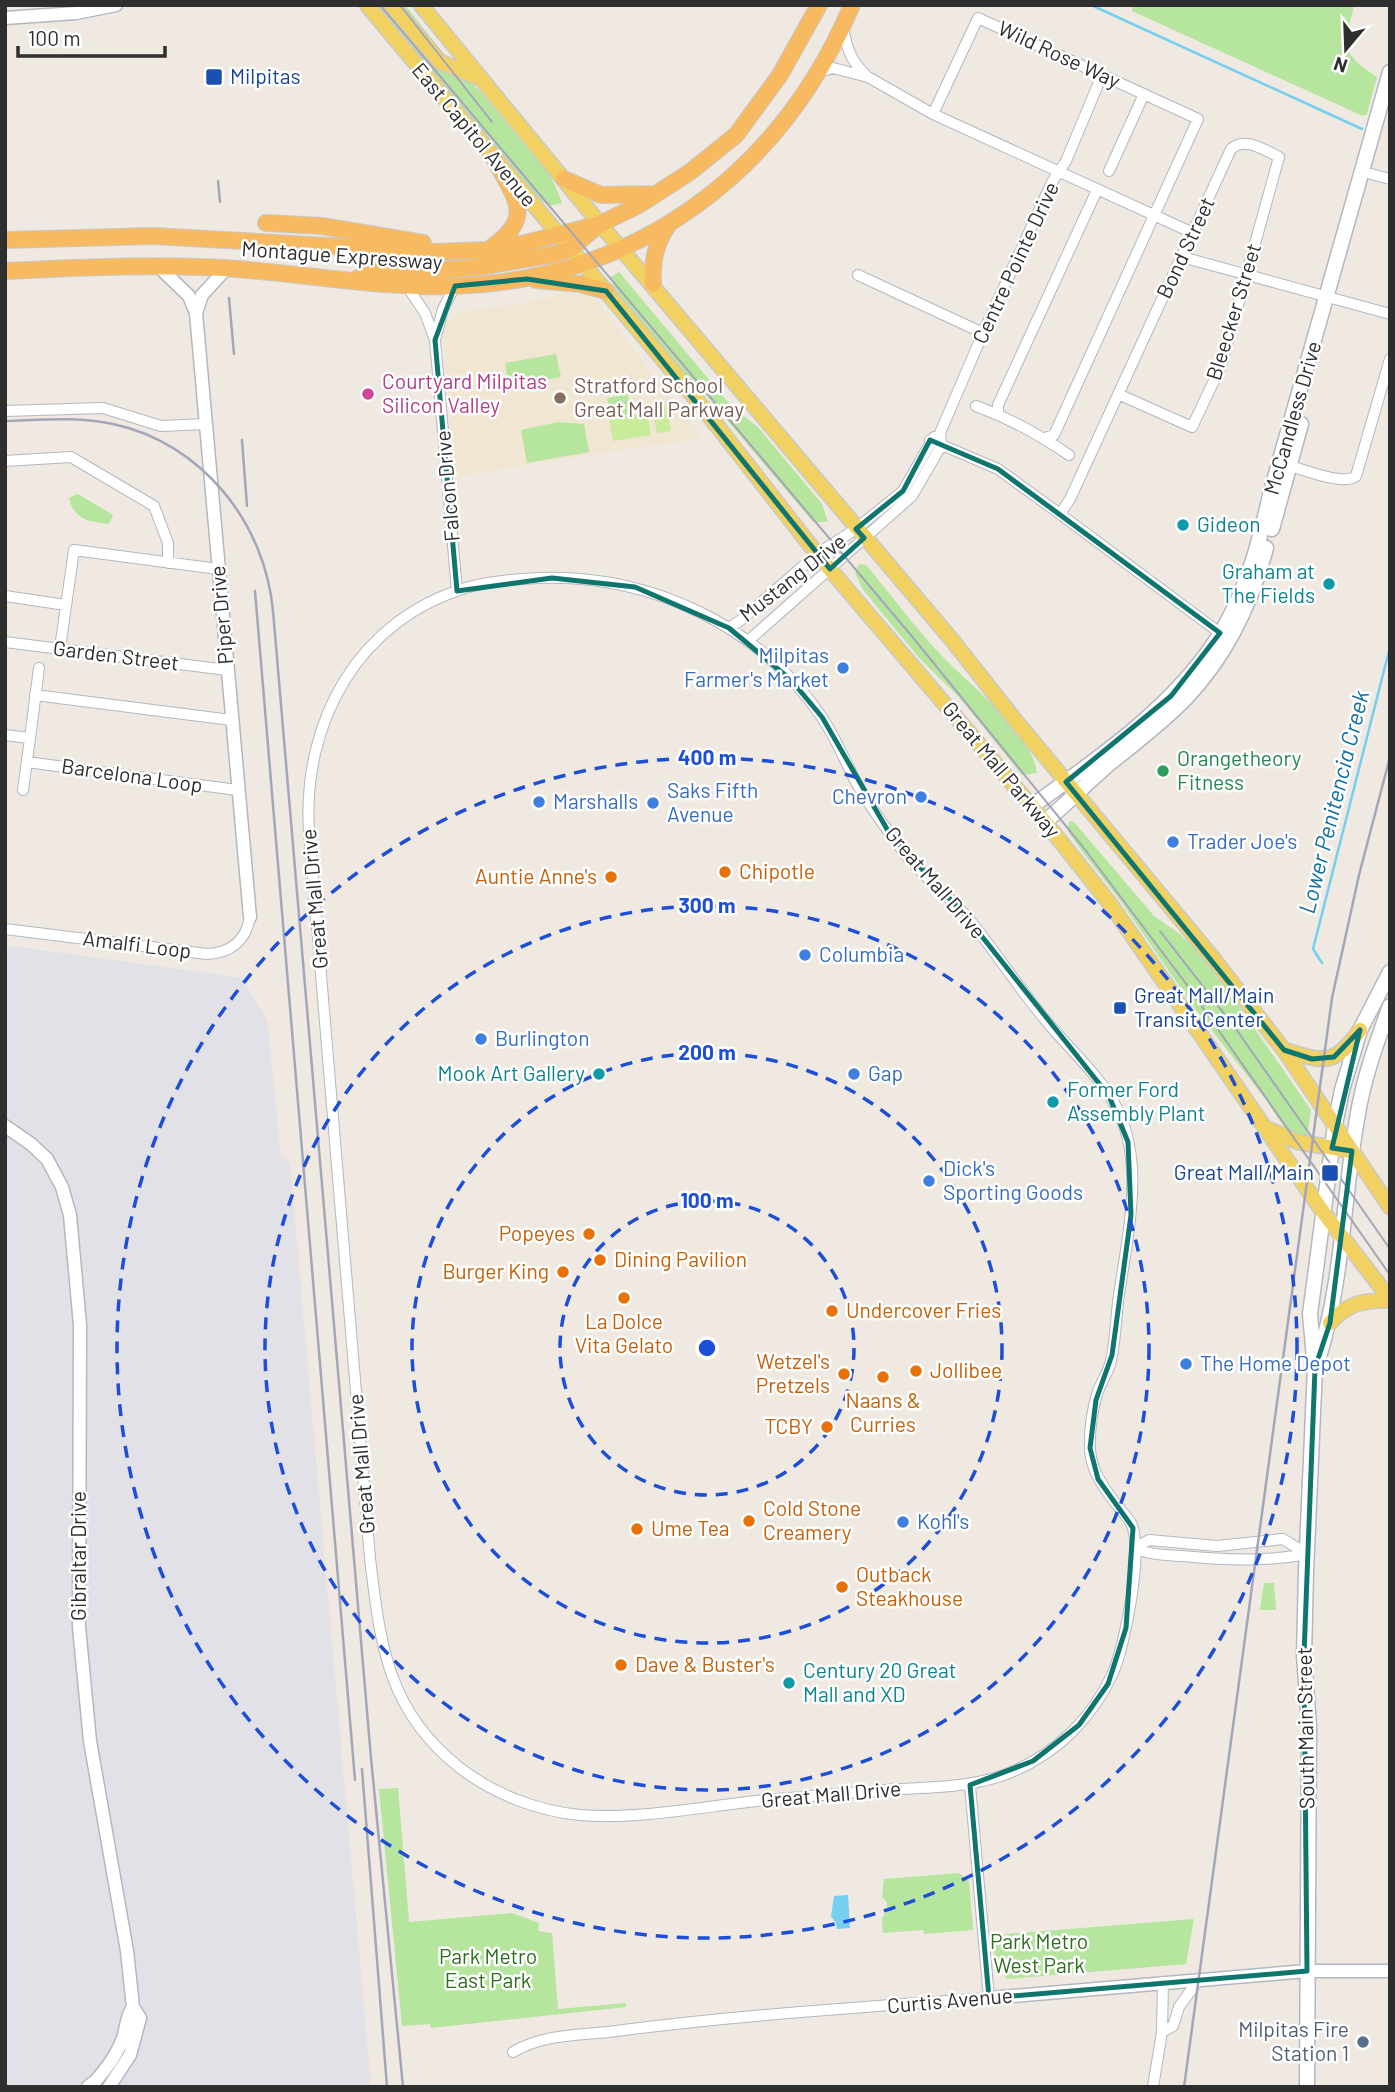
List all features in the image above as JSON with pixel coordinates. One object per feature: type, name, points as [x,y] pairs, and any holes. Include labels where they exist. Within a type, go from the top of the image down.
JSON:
[{"type":"highway","name":"Montague Expressway","points":[[5,240],[154,236],[376,249],[460,251],[488,250],[600,224],[690,172],[736,135],[780,75],[819,5]]},
{"type":"highway","name":"Montague Expressway","points":[[5,271],[226,268],[349,281],[455,286],[527,279],[583,264],[623,249],[699,204],[747,163],[787,120],[818,72],[852,5]]},
{"type":"highway","points":[[488,250],[513,229],[518,212],[517,204],[494,158]]},
{"type":"highway","points":[[564,179],[601,195],[656,194]]},
{"type":"highway","points":[[653,284],[656,245],[671,221]]},
{"type":"highway","points":[[266,223],[322,226],[460,251]]},
{"type":"highway","points":[[349,281],[379,271],[479,267],[555,254],[570,248],[600,224]]},
{"type":"highway","points":[[527,279],[580,284],[606,290]]},
{"type":"main road","name":"East Capitol Avenue","points":[[367,5],[583,264]]},
{"type":"main road","points":[[391,5],[440,62],[481,79]]},
{"type":"main road","name":"East Capitol Avenue","points":[[421,5],[600,224]]},
{"type":"main road","name":"McCandless Drive","points":[[1045,822],[1186,698],[1221,654],[1253,592],[1290,466],[1331,298],[1371,174],[1386,115],[1390,72]]},
{"type":"main road","name":"McCandless Drive","points":[[1032,806],[1083,771],[1171,696],[1220,634],[1254,557],[1386,115]]},
{"type":"main road","name":"Great Mall Parkway","points":[[600,224],[952,640],[1212,957],[1284,1050],[1390,1207]]},
{"type":"main road","name":"Great Mall Parkway","points":[[583,264],[700,404],[817,554],[1032,806],[1111,905],[1323,1212],[1390,1299]]},
{"type":"main road","name":"South Main Street","points":[[1307,2087],[1309,1726],[1304,1656],[1315,1368],[1310,1314],[1335,1125],[1350,1060],[1360,1030],[1390,972]]},
{"type":"main road","name":"South Main Street","points":[[1315,1368],[1330,1323],[1352,1151],[1366,1073],[1386,1027],[1390,1006]]},
{"type":"main road","points":[[1284,1050],[1323,1060],[1334,1057],[1347,1048],[1360,1030]]},
{"type":"main road","points":[[1266,1129],[1298,1142],[1352,1151]]},
{"type":"main road","points":[[1330,1323],[1357,1302],[1390,1299]]},
{"type":"street","points":[[5,19],[76,13],[116,5]]},
{"type":"street","name":"Wild Rose Way","points":[[933,114],[978,18],[1144,94],[1198,119],[1154,216]]},
{"type":"street","name":"Centre Pointe Drive","points":[[843,25],[847,48],[855,65],[868,77],[933,114],[1058,172],[1032,224],[940,433],[941,446]]},
{"type":"street","name":"Centre Pointe Drive","points":[[818,72],[833,68],[868,77]]},
{"type":"street","points":[[1102,75],[1066,160],[1058,172],[1193,233]]},
{"type":"street","points":[[1109,172],[1144,94]]},
{"type":"street","name":"Bond Street","points":[[1060,514],[1070,499],[1234,146],[1248,143],[1279,157]]},
{"type":"street","name":"Bleecker Street","points":[[1118,394],[1192,427],[1221,366],[1279,157]]},
{"type":"street","points":[[1371,174],[1390,180]]},
{"type":"street","points":[[998,414],[998,405],[1097,190]]},
{"type":"street","points":[[1045,438],[1054,435],[1154,216]]},
{"type":"street","points":[[1182,257],[1390,314]]},
{"type":"street","name":"Piper Drive","points":[[159,267],[189,296],[196,313],[250,917]]},
{"type":"street","points":[[196,313],[202,295],[226,268]]},
{"type":"street","points":[[858,275],[983,333]]},
{"type":"street","name":"Falcon Drive","points":[[406,285],[425,313],[435,340],[457,591]]},
{"type":"street","name":"Falcon Drive","points":[[435,340],[443,309],[455,286]]},
{"type":"street","points":[[1290,466],[1340,480],[1356,476],[1390,359]]},
{"type":"street","points":[[976,406],[1045,438],[1069,455]]},
{"type":"street","points":[[5,411],[103,408],[161,426],[205,424]]},
{"type":"street","points":[[830,569],[860,533],[902,491],[913,476],[930,440],[940,433]]},
{"type":"street","points":[[930,440],[998,469],[1220,634]]},
{"type":"street","points":[[860,533],[912,496],[941,446]]},
{"type":"street","points":[[5,460],[71,457],[154,506],[169,543],[168,563]]},
{"type":"street","name":"Mustang Drive","points":[[729,628],[817,554],[860,533]]},
{"type":"street","points":[[60,648],[74,551],[218,569]]},
{"type":"street","name":"Mustang Drive","points":[[748,641],[830,569]]},
{"type":"street","name":"Great Mall Drive","points":[[523,579],[593,580],[621,584],[688,606],[748,641],[804,693],[829,730],[861,790],[891,836],[927,880],[964,914],[1044,1019],[1109,1096],[1119,1113],[1130,1160],[1131,1215],[1112,1354],[1096,1400],[1090,1448],[1097,1479],[1132,1524],[1134,1572],[1124,1643],[1115,1670],[1096,1703],[1079,1725],[1047,1752],[1018,1769],[970,1785],[617,1815],[567,1814],[518,1800],[491,1788],[463,1770],[424,1733],[399,1693],[380,1639],[370,1558],[310,845],[309,790],[312,763],[324,720],[351,670],[396,623],[427,604],[457,591],[523,579]]},
{"type":"street","points":[[5,596],[66,605]]},
{"type":"street","name":"Garden Street","points":[[5,642],[227,670]]},
{"type":"street","points":[[23,790],[39,668]]},
{"type":"street","points":[[35,695],[231,720]]},
{"type":"street","points":[[5,735],[30,737]]},
{"type":"street","name":"Barcelona Loop","points":[[27,762],[237,790]]},
{"type":"street","name":"Amalfi Loop","points":[[5,929],[207,954],[227,950],[238,943],[250,917]]},
{"type":"street","name":"Gibraltar Drive","points":[[5,1126],[47,1158],[62,1187],[70,1215],[80,1325],[79,1627],[90,1741],[127,1951],[133,2007],[140,2018],[130,2055],[109,2087]]},
{"type":"street","points":[[1135,1548],[1149,1540],[1217,1546],[1283,1539],[1307,1554]]},
{"type":"street","points":[[1135,1548],[1146,1553],[1214,1559],[1281,1559],[1307,1554]]},
{"type":"street","points":[[970,1785],[989,1998]]},
{"type":"street","name":"Curtis Avenue","points":[[513,2052],[528,2043],[558,2035],[610,2032],[751,2016],[1307,1971],[1390,1971]]},
{"type":"street","points":[[1162,2032],[1172,2026],[1179,2007],[1199,1979]]},
{"type":"street","points":[[1153,2087],[1162,2032],[1163,1982]]},
{"type":"street","name":"Gibraltar Drive","points":[[92,2086],[110,2065],[124,2034],[126,2017],[133,2007]]},
{"type":"highlighted area","points":[[527,279],[606,291],[830,569],[864,538],[856,529],[903,491],[930,440],[998,469],[1220,633],[1171,696],[1066,782],[1284,1050],[1312,1059],[1334,1057],[1360,1030],[1332,1148],[1352,1151],[1330,1323],[1315,1368],[1304,1655],[1307,1971],[989,1998],[970,1785],[1033,1761],[1079,1725],[1108,1684],[1126,1628],[1133,1528],[1098,1479],[1090,1448],[1096,1400],[1112,1355],[1131,1215],[1128,1142],[1109,1096],[964,914],[891,836],[822,717],[791,680],[729,628],[635,587],[552,578],[457,591],[435,340],[455,286]]},
{"type":"shaded area","name":"Stratford School Great Mall Parkway","points":[[572,293],[588,296],[600,305],[702,438],[455,476],[443,330],[446,320],[450,321],[458,312]]},
{"type":"shaded area","points":[[5,945],[242,978],[267,1020],[281,1155],[290,1163],[371,2087],[5,2087]]},
{"type":"green space","points":[[377,5],[405,5],[454,67],[481,92],[548,173],[562,203],[549,206],[539,199],[383,18]]},
{"type":"green space","points":[[1133,5],[1354,5],[1347,39],[1350,54],[1377,77],[1367,114],[1363,116],[1132,11]]},
{"type":"green space","points":[[619,272],[732,407],[759,428],[822,504],[828,522],[813,522],[705,394],[670,360],[614,287],[611,277]]},
{"type":"green space","points":[[556,354],[561,377],[506,387],[505,380],[508,379],[505,363]]},
{"type":"green space","points":[[628,394],[631,414],[611,417],[607,398]]},
{"type":"green space","points":[[666,404],[671,431],[657,433],[652,407]]},
{"type":"green space","points":[[647,413],[651,435],[613,441],[609,419]]},
{"type":"green space","points":[[558,422],[584,424],[589,452],[527,463],[521,430]]},
{"type":"green space","points":[[78,494],[113,515],[109,524],[89,521],[79,515],[69,498]]},
{"type":"green space","points":[[861,564],[867,566],[943,657],[1012,726],[1024,741],[1037,773],[1022,775],[959,697],[920,659],[863,590],[855,573]]},
{"type":"green space","points":[[1070,821],[1074,822],[1154,916],[1180,934],[1196,950],[1241,1009],[1311,1110],[1307,1138],[1288,1133],[1264,1097],[1195,1009],[1122,903],[1075,842],[1067,829]]},
{"type":"green space","points":[[1264,1583],[1274,1583],[1276,1610],[1260,1610]]},
{"type":"green space","name":"Park Metro East Park","points":[[398,1788],[409,1922],[512,1913],[539,1923],[538,1931],[552,1933],[558,2009],[626,2003],[626,2007],[431,2028],[430,2024],[402,2026],[379,1789]]},
{"type":"green space","points":[[959,1873],[969,1881],[973,1930],[924,1934],[923,1930],[883,1933],[882,1919],[887,1910],[887,1902],[882,1897],[884,1879]]},
{"type":"green space","name":"Park Metro West Park","points":[[1194,1919],[1186,1964],[1006,1979],[1004,1959],[995,1960],[993,1937],[1003,1937],[1005,1934]]},
{"type":"water","points":[[848,1895],[850,1928],[837,1929],[831,1916],[834,1896]]},
{"type":"waterway","points":[[1091,5],[1362,129]]},
{"type":"waterway","name":"Lower Penitencia Creek","points":[[1322,963],[1313,949],[1390,647]]},
{"type":"tram line","points":[[380,5],[910,634],[1083,847],[1184,981],[1390,1275]]},
{"type":"tram line","points":[[400,5],[492,122]]},
{"type":"tram line","points":[[1160,931],[1236,1029],[1390,1249]]},
{"type":"railway","points":[[218,181],[220,202]]},
{"type":"railway","points":[[229,298],[234,354]]},
{"type":"railway","points":[[5,421],[59,419],[113,424],[145,434],[174,449],[201,468],[242,518],[257,547],[267,578],[273,611],[371,1758],[403,2087]]},
{"type":"railway","points":[[242,440],[247,506]]},
{"type":"railway","points":[[255,591],[355,1780]]},
{"type":"railway","points":[[1184,2087],[1332,998],[1359,875],[1390,757]]},
{"type":"railway","points":[[362,1769],[387,2087]]},
{"type":"place","name":"Milpitas","points":[[214,77]]},
{"type":"place","name":"Courtyard Milpitas Silicon Valley","points":[[368,394]]},
{"type":"place","name":"Stratford School Great Mall Parkway","points":[[560,398]]},
{"type":"place","name":"Gideon","points":[[1183,525]]},
{"type":"place","name":"Graham at The Fields","points":[[1329,584]]},
{"type":"place","name":"Milpitas Farmer's Market","points":[[843,668]]},
{"type":"place","name":"Orangetheory Fitness","points":[[1163,771]]},
{"type":"place","name":"Chevron","points":[[921,797]]},
{"type":"place","name":"Marshalls","points":[[539,802]]},
{"type":"place","name":"Saks Fifth Avenue","points":[[653,803]]},
{"type":"place","name":"Trader Joe's","points":[[1173,842]]},
{"type":"place","name":"Chipotle","points":[[725,872]]},
{"type":"place","name":"Auntie Anne's","points":[[611,877]]},
{"type":"place","name":"Columbia","points":[[805,955]]},
{"type":"place","name":"Great Mall/Main Transit Center","points":[[1120,1008]]},
{"type":"place","name":"Burlington","points":[[481,1039]]},
{"type":"place","name":"Mook Art Gallery","points":[[599,1074]]},
{"type":"place","name":"Gap","points":[[854,1074]]},
{"type":"place","name":"Former Ford Assembly Plant","points":[[1053,1102]]},
{"type":"place","name":"Great Mall/Main","points":[[1330,1173]]},
{"type":"place","name":"Dick's Sporting Goods","points":[[929,1181]]},
{"type":"place","name":"Popeyes","points":[[589,1234]]},
{"type":"place","name":"Dining Pavilion","points":[[600,1260]]},
{"type":"place","name":"Burger King","points":[[563,1272]]},
{"type":"place","name":"La Dolce Vita Gelato","points":[[624,1298]]},
{"type":"place","name":"Undercover Fries","points":[[832,1311]]},
{"type":"place","name":"The Home Depot","points":[[1186,1364]]},
{"type":"place","name":"Jollibee","points":[[916,1371]]},
{"type":"place","name":"Wetzel's Pretzels","points":[[844,1374]]},
{"type":"place","name":"Naans & Curries","points":[[883,1377]]},
{"type":"place","name":"TCBY","points":[[827,1427]]},
{"type":"place","name":"Cold Stone Creamery","points":[[749,1521]]},
{"type":"place","name":"Kohl's","points":[[903,1522]]},
{"type":"place","name":"Ume Tea","points":[[637,1529]]},
{"type":"place","name":"Outback Steakhouse","points":[[842,1587]]},
{"type":"place","name":"Dave & Buster's","points":[[621,1665]]},
{"type":"place","name":"Century 20 Great Mall and XD","points":[[789,1683]]},
{"type":"place","name":"Milpitas Fire Station 1","points":[[1363,2042]]}]
